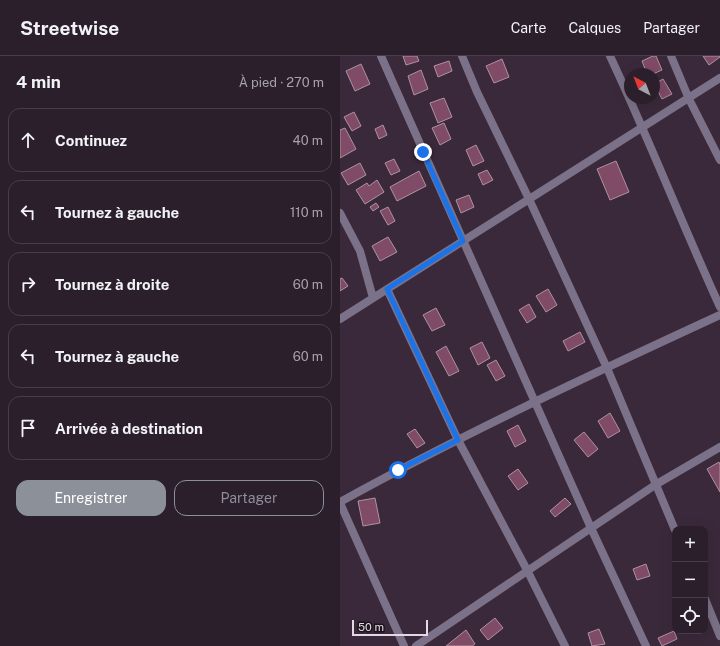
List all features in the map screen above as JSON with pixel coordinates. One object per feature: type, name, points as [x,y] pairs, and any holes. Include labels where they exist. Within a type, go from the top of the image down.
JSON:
[{"type":"street","points":[[381,56],[591,528],[646,646]]},
{"type":"street","points":[[462,56],[477,92],[529,199],[607,368],[673,526]]},
{"type":"street","points":[[610,56],[643,127],[682,226],[720,307]]},
{"type":"street","points":[[671,56],[689,99],[720,160]]},
{"type":"street","points":[[340,318],[689,99],[720,78]]},
{"type":"street","points":[[340,213],[360,252],[373,298]]},
{"type":"street","points":[[387,289],[458,440],[527,570],[565,646]]},
{"type":"street","points":[[404,646],[340,503],[398,470],[458,440],[720,315]]},
{"type":"street","points":[[416,646],[527,570],[656,485],[720,447]]},
{"type":"street","points":[[708,606],[720,636]]},
{"type":"building","points":[[403,56],[417,56],[419,61],[406,65]]},
{"type":"building","points":[[656,56],[662,70],[660,71],[660,68],[645,68],[642,61]]},
{"type":"building","points":[[703,56],[720,56],[720,57],[709,65]]},
{"type":"building","points":[[502,59],[509,77],[494,83],[486,66]]},
{"type":"building","points":[[449,61],[452,71],[438,77],[434,66]]},
{"type":"building","points":[[361,64],[370,84],[355,91],[346,71]]},
{"type":"building","points":[[421,70],[428,89],[414,95],[408,76]]},
{"type":"building","points":[[663,79],[672,94],[662,99],[660,95],[660,81]]},
{"type":"building","points":[[444,98],[452,117],[438,123],[430,103]]},
{"type":"building","points":[[354,112],[361,126],[352,131],[344,117]]},
{"type":"building","points":[[444,123],[451,139],[440,145],[432,128]]},
{"type":"building","points":[[383,125],[387,135],[379,139],[375,129]]},
{"type":"building","points":[[345,128],[356,149],[340,158],[340,130]]},
{"type":"building","points":[[476,145],[484,161],[473,166],[466,150]]},
{"type":"building","points":[[394,159],[400,171],[391,175],[385,163]]},
{"type":"building","points":[[616,161],[629,192],[610,200],[597,169]]},
{"type":"building","points":[[360,163],[366,175],[348,185],[341,173]]},
{"type":"building","points":[[487,170],[493,180],[483,185],[478,174]]},
{"type":"building","points":[[419,171],[426,186],[397,201],[390,187]]},
{"type":"building","points":[[377,180],[384,192],[365,204],[356,190],[367,183],[369,186]]},
{"type":"building","points":[[469,195],[474,207],[461,213],[456,200]]},
{"type":"building","points":[[376,203],[379,207],[373,211],[370,207]]},
{"type":"building","points":[[388,207],[395,221],[388,225],[380,211]]},
{"type":"building","points":[[388,237],[397,252],[380,261],[372,246]]},
{"type":"building","points":[[342,278],[348,286],[340,291],[340,279]]},
{"type":"building","points":[[548,289],[557,305],[546,312],[536,296]]},
{"type":"building","points":[[529,304],[536,317],[527,323],[519,310]]},
{"type":"building","points":[[436,308],[445,325],[432,331],[423,315]]},
{"type":"building","points":[[580,332],[585,342],[568,351],[563,341]]},
{"type":"building","points":[[482,342],[490,358],[478,365],[470,348]]},
{"type":"building","points":[[446,346],[459,371],[449,376],[436,352]]},
{"type":"building","points":[[496,360],[505,376],[496,381],[487,365]]},
{"type":"building","points":[[610,413],[620,431],[608,438],[598,421]]},
{"type":"building","points":[[518,425],[526,441],[515,447],[507,431]]},
{"type":"building","points":[[415,429],[425,443],[417,448],[407,434]]},
{"type":"building","points":[[584,432],[598,449],[588,457],[574,440]]},
{"type":"building","points":[[719,462],[720,465],[720,492],[707,469]]},
{"type":"building","points":[[518,469],[528,483],[518,490],[508,476]]},
{"type":"building","points":[[375,498],[380,523],[363,526],[358,501]]},
{"type":"building","points":[[565,498],[571,504],[555,517],[550,511]]},
{"type":"building","points":[[646,564],[650,576],[637,580],[633,569]]},
{"type":"building","points":[[495,618],[503,628],[488,640],[480,630]]},
{"type":"building","points":[[599,629],[605,644],[592,646],[588,633]]},
{"type":"building","points":[[466,630],[475,644],[472,646],[446,646]]},
{"type":"building","points":[[672,632],[672,634],[675,634],[677,639],[662,646],[658,638]]},
{"type":"route","points":[[398,470],[458,440],[387,289],[463,241],[423,152]]}]
